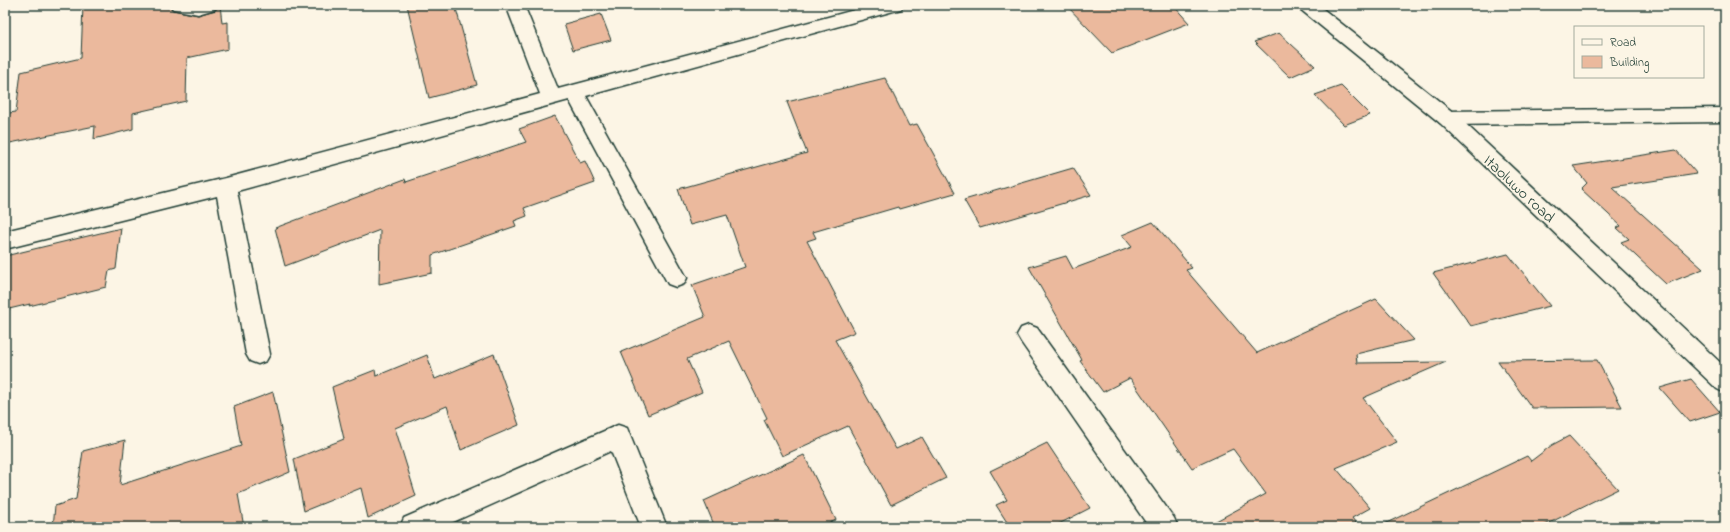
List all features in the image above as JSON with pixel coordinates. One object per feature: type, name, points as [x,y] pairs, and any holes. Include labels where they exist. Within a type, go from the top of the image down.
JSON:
[{"type":"street","points":[[179,5],[198,8],[209,5]]},
{"type":"street","points":[[515,5],[552,99]]},
{"type":"street","points":[[5,240],[226,186],[552,99],[862,8],[895,5]]},
{"type":"street","name":"Itaoluwo road","points":[[1306,5],[1447,118],[1725,382]]},
{"type":"street","points":[[574,92],[676,278]]},
{"type":"street","points":[[1447,118],[1725,115]]},
{"type":"street","points":[[226,186],[258,354]]},
{"type":"street","points":[[1029,335],[1165,527]]},
{"type":"street","points":[[412,527],[618,436],[654,527]]},
{"type":"building","points":[[83,5],[169,5],[173,10],[198,15],[215,10],[220,5],[222,23],[228,22],[228,49],[187,58],[186,101],[133,113],[133,129],[94,139],[95,126],[5,144],[5,129],[9,113],[16,112],[21,72],[81,58]]},
{"type":"building","points":[[407,5],[455,5],[477,85],[429,98]]},
{"type":"building","points":[[1066,5],[1173,5],[1189,23],[1112,53]]},
{"type":"building","points":[[601,14],[611,40],[573,50],[564,24]]},
{"type":"building","points":[[1279,33],[1315,66],[1290,77],[1254,42]]},
{"type":"building","points":[[885,78],[909,126],[917,124],[955,193],[899,209],[898,207],[813,232],[816,238],[807,241],[855,332],[835,340],[896,449],[922,437],[946,478],[891,505],[848,426],[782,456],[764,420],[767,418],[729,341],[687,359],[702,392],[648,415],[621,352],[705,317],[692,285],[745,267],[727,215],[690,225],[678,189],[807,153],[787,102]]},
{"type":"building","points":[[1341,86],[1370,115],[1344,125],[1315,95]]},
{"type":"building","points":[[555,116],[580,163],[585,161],[595,183],[524,208],[527,216],[514,221],[516,226],[432,255],[432,273],[379,284],[380,230],[285,266],[275,228],[405,179],[406,182],[526,142],[519,129]]},
{"type":"building","points":[[1676,150],[1697,174],[1612,187],[1703,269],[1666,284],[1621,242],[1629,239],[1617,228],[1621,226],[1581,189],[1587,183],[1573,166]]},
{"type":"building","points":[[1073,168],[1091,195],[980,228],[964,200]]},
{"type":"building","points":[[1153,222],[1192,268],[1186,270],[1257,353],[1376,299],[1414,340],[1356,354],[1357,363],[1446,362],[1363,398],[1397,442],[1336,468],[1370,508],[1352,518],[1359,527],[1205,527],[1266,494],[1233,449],[1192,468],[1130,378],[1103,392],[1080,361],[1082,360],[1029,267],[1066,256],[1073,269],[1132,247],[1122,235]]},
{"type":"building","points":[[121,228],[116,269],[109,271],[106,287],[29,306],[30,304],[5,310],[5,256]]},
{"type":"building","points":[[1508,254],[1550,306],[1471,326],[1433,273]]},
{"type":"building","points":[[494,354],[519,425],[461,450],[447,406],[395,428],[416,496],[368,518],[361,488],[304,511],[294,459],[344,439],[332,387],[375,370],[376,376],[427,355],[435,379]]},
{"type":"building","points":[[1597,360],[1622,407],[1532,408],[1498,361]]},
{"type":"building","points":[[1691,379],[1720,412],[1690,422],[1660,388]]},
{"type":"building","points":[[273,392],[290,472],[238,494],[244,527],[53,527],[55,506],[76,499],[83,451],[125,440],[120,485],[241,446],[234,407]]},
{"type":"building","points":[[1569,436],[1618,489],[1541,527],[1378,527],[1527,456],[1531,461],[1552,445]]},
{"type":"building","points":[[1047,443],[1090,508],[1053,527],[1010,527],[996,505],[1007,500],[990,471]]},
{"type":"building","points":[[804,455],[836,520],[821,527],[715,527],[704,501]]}]
